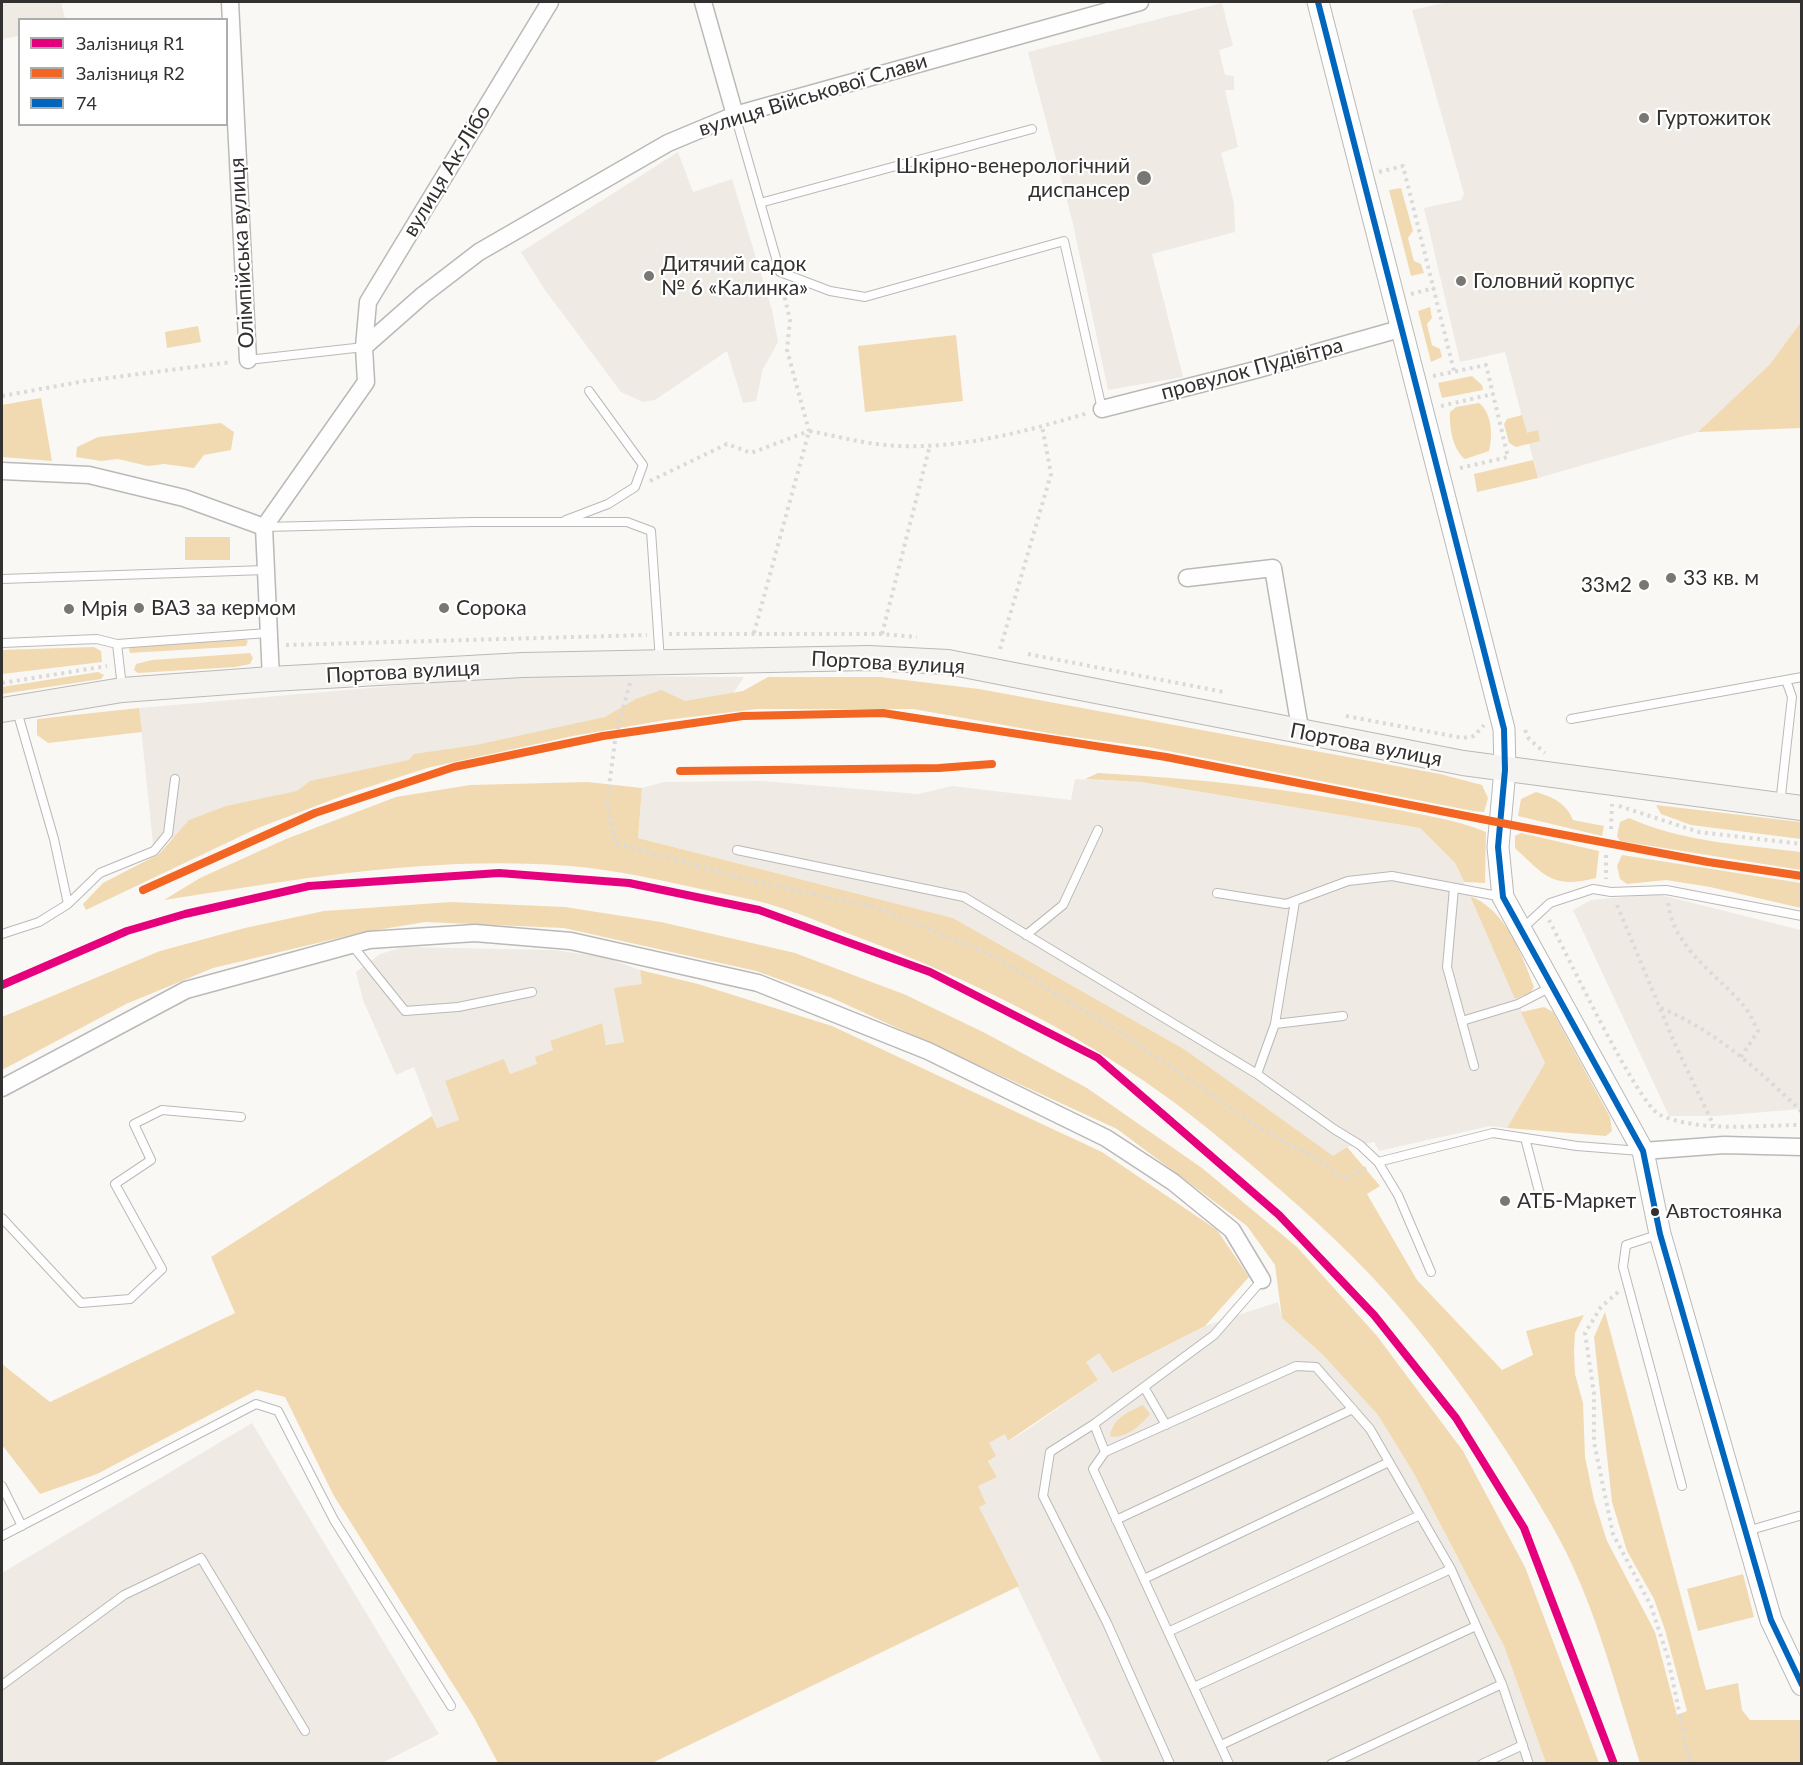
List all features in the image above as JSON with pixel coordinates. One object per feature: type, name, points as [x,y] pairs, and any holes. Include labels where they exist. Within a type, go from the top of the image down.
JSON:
[{"type":"main road","name":"Портова вулиця","points":[[9,709],[122,690],[271,679],[660,661],[869,658],[948,662],[1080,687],[1301,734],[1505,770],[1791,807]]},
{"type":"street","name":"Олімпійська вулиця","points":[[230,2],[248,360]]},
{"type":"street","name":"вулиця Ак-Лібо","points":[[364,347],[368,302],[550,2]]},
{"type":"street","points":[[703,2],[735,115]]},
{"type":"street","name":"вулиця Військової Слави","points":[[364,347],[479,252],[668,143],[735,115],[1140,2]]},
{"type":"street","points":[[1317,2],[1403,328],[1504,729],[1505,770],[1498,847],[1503,897],[1519,932],[1642,1151],[1660,1234],[1771,1620],[1802,1685]]},
{"type":"street","name":"провулок Пудівітра","points":[[1102,409],[1403,328]]},
{"type":"street","points":[[271,679],[264,527],[366,382],[364,347]]},
{"type":"street","points":[[2,471],[89,475],[184,498],[264,527]]},
{"type":"street","points":[[1187,578],[1273,568],[1301,734]]},
{"type":"street","points":[[2,1088],[186,990],[352,944],[369,940],[475,933],[571,941],[758,983],[928,1051],[1106,1138],[1173,1182],[1233,1230],[1262,1280]]},
{"type":"street","points":[[1642,1151],[1724,1145],[1802,1147]]},
{"type":"lane","points":[[735,115],[780,272],[830,291],[865,297],[1064,241],[1102,409]]},
{"type":"lane","points":[[760,203],[1032,129]]},
{"type":"lane","points":[[248,360],[364,347]]},
{"type":"lane","points":[[560,522],[608,504],[636,487],[643,465],[589,390]]},
{"type":"lane","points":[[264,527],[627,522],[651,531],[660,661]]},
{"type":"lane","points":[[2,579],[265,570]]},
{"type":"lane","points":[[2,643],[97,639],[117,644],[268,633]]},
{"type":"lane","points":[[117,644],[122,690]]},
{"type":"lane","points":[[1571,718],[1802,677]]},
{"type":"lane","points":[[1786,680],[1792,697],[1791,807]]},
{"type":"lane","points":[[9,709],[54,839],[68,904]]},
{"type":"lane","points":[[2,934],[39,922],[68,904],[100,873],[154,850],[168,834],[175,779]]},
{"type":"lane","points":[[1026,935],[1063,905],[1098,830]]},
{"type":"lane","points":[[737,850],[964,897],[1257,1074],[1360,1145],[1378,1162],[1398,1195],[1431,1272]]},
{"type":"lane","points":[[1217,893],[1286,904],[1348,881],[1392,876],[1503,897]]},
{"type":"lane","points":[[1454,888],[1447,967],[1474,1066]]},
{"type":"lane","points":[[1519,932],[1550,903],[1593,889],[1611,892],[1666,890],[1802,916]]},
{"type":"lane","points":[[1257,1074],[1275,1024],[1295,901]]},
{"type":"lane","points":[[352,944],[405,1011],[458,1007],[532,992]]},
{"type":"lane","points":[[1462,1021],[1518,1004],[1551,987]]},
{"type":"lane","points":[[1275,1024],[1343,1016]]},
{"type":"lane","points":[[2,1218],[81,1303],[130,1299],[162,1269],[115,1184],[151,1160],[134,1124],[162,1110],[241,1118]]},
{"type":"lane","points":[[1378,1162],[1493,1133],[1642,1151]]},
{"type":"lane","points":[[1525,1138],[1542,1203]]},
{"type":"lane","points":[[1660,1234],[1626,1245],[1623,1267],[1682,1486]]},
{"type":"lane","points":[[1170,1764],[1107,1623],[1043,1496],[1050,1452],[1094,1424],[1214,1335],[1262,1280]]},
{"type":"lane","points":[[1229,1764],[1093,1469],[1105,1452],[1296,1366],[1316,1366],[1371,1430],[1451,1569],[1502,1684],[1529,1764]]},
{"type":"lane","points":[[1144,1387],[1166,1425]]},
{"type":"lane","points":[[2,1536],[256,1404],[279,1411],[334,1520],[451,1706]]},
{"type":"lane","points":[[1116,1520],[1353,1409]]},
{"type":"lane","points":[[1094,1424],[1105,1452]]},
{"type":"lane","points":[[1144,1580],[1389,1462]]},
{"type":"lane","points":[[2,1486],[22,1526]]},
{"type":"lane","points":[[1168,1632],[1420,1515]]},
{"type":"lane","points":[[1746,1531],[1802,1515]]},
{"type":"lane","points":[[2,1685],[124,1595],[201,1558],[305,1731]]},
{"type":"lane","points":[[1194,1687],[1451,1569]]},
{"type":"lane","points":[[1221,1745],[1476,1626]]},
{"type":"lane","points":[[1331,1764],[1502,1684]]},
{"type":"lane","points":[[1482,1764],[1522,1745]]},
{"type":"path","points":[[1378,184],[1375,172],[1403,166],[1454,372]]},
{"type":"path","points":[[754,633],[809,430],[787,350],[789,320],[780,272]]},
{"type":"path","points":[[1410,305],[1408,295],[1434,288]]},
{"type":"path","points":[[2,396],[85,381],[248,360]]},
{"type":"path","points":[[1429,377],[1486,366],[1508,458],[1453,470],[1451,459]]},
{"type":"path","points":[[1427,367],[1432,387]]},
{"type":"path","points":[[1434,397],[1437,407],[1493,394]]},
{"type":"path","points":[[636,487],[727,444],[751,453],[809,430],[878,444],[956,445],[1042,426],[1102,409]]},
{"type":"path","points":[[1000,649],[1051,474],[1042,426]]},
{"type":"path","points":[[882,634],[930,444]]},
{"type":"path","points":[[636,662],[616,734],[607,801],[615,843],[740,878],[878,908],[991,955],[1120,1032],[1260,1128],[1319,1160],[1343,1179],[1378,1162]]},
{"type":"path","points":[[1523,724],[1529,739],[1546,754]]},
{"type":"path","points":[[1613,804],[1699,832],[1802,844]]},
{"type":"path","points":[[1606,855],[1604,869],[1611,892],[1660,1008],[1724,1145]]},
{"type":"path","points":[[1666,890],[1670,920],[1690,953],[1745,1008],[1758,1031],[1741,1057]]},
{"type":"path","points":[[1544,909],[1611,1040],[1658,1114],[1689,1124],[1802,1125]]},
{"type":"path","points":[[1660,1008],[1690,1020],[1761,1071],[1802,1112]]},
{"type":"path","points":[[1628,1283],[1601,1307],[1585,1333],[1594,1394],[1594,1442],[1613,1534],[1652,1606],[1668,1659],[1690,1764]]},
{"type":"shaded area","points":[[2,2],[61,2],[65,18],[18,18],[18,36],[2,39]]},
{"type":"shaded area","points":[[1448,2],[1801,2],[1801,322],[1770,364],[1698,432],[1538,478],[1505,352],[1460,362],[1424,208],[1461,200],[1464,194],[1412,10]]},
{"type":"shaded area","name":"Шкірно-венерологічний диспансер","points":[[1222,3],[1233,46],[1219,50],[1225,75],[1234,76],[1234,90],[1225,90],[1238,147],[1221,153],[1234,203],[1235,232],[1152,254],[1183,377],[1108,390],[1073,224],[1028,52]]},
{"type":"shaded area","name":"Дитячий садок № 6 «Калинка»","points":[[678,152],[693,192],[732,179],[772,310],[778,342],[763,369],[756,401],[743,403],[727,351],[655,400],[643,402],[621,392],[545,290],[521,252]]},
{"type":"shaded area","points":[[1401,188],[1413,231],[1408,238],[1414,261],[1421,264],[1424,273],[1411,276],[1389,190]]},
{"type":"shaded area","points":[[1430,307],[1432,318],[1427,324],[1432,345],[1440,349],[1442,357],[1431,362],[1418,311]]},
{"type":"shaded area","points":[[1801,322],[1801,428],[1698,432],[1770,364]]},
{"type":"shaded area","points":[[198,326],[201,342],[167,348],[165,332]]},
{"type":"shaded area","points":[[956,335],[963,401],[865,412],[858,346]]},
{"type":"shaded area","points":[[1472,376],[1482,385],[1483,390],[1442,398],[1438,383]]},
{"type":"shaded area","points":[[41,398],[52,461],[2,457],[2,405]]},
{"type":"shaded area","points":[[1479,403],[1489,419],[1491,439],[1489,451],[1465,459],[1457,450],[1453,438],[1450,412],[1456,407]]},
{"type":"shaded area","points":[[1522,415],[1527,433],[1538,430],[1540,441],[1516,447],[1509,443],[1504,424],[1507,419]]},
{"type":"shaded area","points":[[221,423],[234,432],[231,450],[204,455],[194,468],[164,464],[148,466],[118,459],[101,461],[76,457],[77,447],[98,437]]},
{"type":"shaded area","points":[[1533,460],[1538,478],[1477,492],[1474,474]]},
{"type":"shaded area","points":[[185,537],[230,537],[230,560],[185,560]]},
{"type":"shaded area","points":[[244,639],[248,641],[246,646],[130,653],[129,649],[131,646]]},
{"type":"shaded area","points":[[94,647],[101,651],[102,662],[2,674],[2,650]]},
{"type":"shaded area","points":[[250,653],[253,658],[250,664],[235,667],[138,673],[134,670],[136,664],[152,660]]},
{"type":"shaded area","points":[[98,672],[104,675],[101,679],[2,694],[2,687]]},
{"type":"shaded area","points":[[519,675],[744,677],[732,695],[430,763],[153,844],[139,708]]},
{"type":"shaded area","points":[[768,677],[880,677],[979,689],[1440,774],[1482,785],[1488,798],[1484,812],[1473,811],[1148,747],[1060,735],[913,709],[757,709],[666,720],[573,736],[427,768],[350,793],[258,828],[86,910],[83,904],[103,883],[159,854],[189,820],[226,806],[297,791],[310,781],[409,760],[414,754],[476,745],[605,717],[636,699],[661,690],[685,701],[743,691]]},
{"type":"shaded area","points":[[139,708],[142,732],[48,743],[37,735],[37,719]]},
{"type":"shaded area","points":[[1098,773],[1208,781],[1281,790],[1353,801],[1462,824],[1486,832],[1485,883],[1464,882],[1455,863],[1420,828],[1141,782],[1085,779]]},
{"type":"shaded area","points":[[1075,779],[1141,782],[1420,828],[1455,863],[1545,1063],[1507,1128],[1490,1126],[1379,1151],[1374,1142],[1347,1147],[1333,1157],[1184,1049],[953,918],[638,838],[642,788],[664,782],[763,781],[918,794],[952,786],[1071,800]]},
{"type":"shaded area","points":[[588,782],[642,788],[638,838],[953,918],[1184,1049],[1333,1156],[1347,1147],[1380,1186],[1367,1194],[1417,1280],[1502,1370],[1533,1355],[1526,1331],[1584,1315],[1575,1333],[1575,1374],[1583,1403],[1585,1457],[1594,1500],[1607,1541],[1655,1632],[1677,1715],[1687,1711],[1665,1630],[1654,1599],[1627,1551],[1612,1502],[1594,1337],[1605,1312],[1706,1690],[1738,1683],[1742,1710],[1750,1720],[1801,1720],[1801,1763],[1640,1763],[1602,1641],[1566,1552],[1533,1493],[1494,1433],[1431,1346],[1386,1292],[1337,1241],[1248,1162],[1159,1091],[1095,1050],[1029,1013],[925,964],[785,909],[751,899],[588,868],[519,863],[417,866],[316,877],[164,900],[200,878],[286,839],[396,797],[470,785]]},
{"type":"shaded area","points":[[1536,792],[1558,802],[1567,809],[1573,820],[1604,826],[1602,836],[1518,816],[1521,799]]},
{"type":"shaded area","points":[[1656,805],[1801,822],[1801,839],[1691,825],[1661,814]]},
{"type":"shaded area","points":[[1629,818],[1649,826],[1692,837],[1801,852],[1801,870],[1620,841],[1617,836],[1620,822]]},
{"type":"shaded area","points":[[1521,833],[1599,851],[1596,878],[1569,882],[1550,878],[1515,848],[1515,836]]},
{"type":"shaded area","points":[[1622,855],[1801,883],[1801,908],[1710,887],[1666,880],[1627,884],[1620,879],[1617,866]]},
{"type":"shaded area","points":[[1657,894],[1801,930],[1801,1109],[1717,1116],[1669,1116],[1573,910],[1591,900]]},
{"type":"shaded area","points":[[1470,896],[1493,911],[1511,934],[1534,987],[1531,992],[1515,999]]},
{"type":"shaded area","points":[[451,902],[565,907],[661,922],[795,953],[906,995],[985,1033],[1087,1088],[1202,1168],[1297,1247],[1377,1336],[1463,1451],[1525,1567],[1599,1763],[1546,1763],[1504,1646],[1413,1472],[1378,1415],[1323,1355],[1282,1318],[1275,1265],[1247,1226],[1117,1129],[832,998],[756,971],[564,928],[425,922],[359,933],[213,968],[126,1004],[2,1070],[2,1017],[160,951],[245,928],[324,911]]},
{"type":"shaded area","points":[[404,947],[553,950],[604,957],[640,970],[643,984],[615,989],[624,1042],[606,1045],[601,1023],[550,1042],[553,1050],[538,1064],[510,1074],[504,1060],[445,1081],[459,1120],[437,1128],[414,1067],[396,1075],[363,1000],[356,972],[380,954]]},
{"type":"shaded area","points":[[640,970],[698,984],[832,1026],[1102,1152],[1217,1230],[1249,1277],[1205,1326],[1113,1373],[1099,1353],[1086,1362],[1098,1380],[1008,1441],[1005,1434],[989,1443],[996,1456],[988,1461],[997,1477],[978,1486],[986,1504],[979,1507],[1019,1586],[652,1763],[498,1763],[473,1716],[334,1496],[285,1397],[257,1390],[97,1474],[40,1494],[2,1445],[2,1364],[50,1402],[235,1313],[211,1257],[432,1116],[437,1128],[459,1120],[445,1081],[504,1059],[510,1074],[537,1064],[535,1057],[553,1050],[550,1041],[602,1023],[606,1045],[624,1042],[614,988],[642,984]]},
{"type":"shaded area","points":[[1544,1007],[1553,1012],[1610,1117],[1612,1131],[1606,1136],[1507,1128],[1545,1063],[1521,1012]]},
{"type":"shaded area","points":[[1278,1302],[1282,1318],[1323,1355],[1378,1415],[1413,1472],[1504,1646],[1546,1763],[1102,1763],[979,1507],[977,1486],[997,1477],[988,1460],[989,1443],[1005,1434],[1009,1441],[1098,1380],[1085,1361],[1099,1352],[1114,1373],[1205,1326]]},
{"type":"shaded area","points":[[1143,1405],[1150,1414],[1142,1422],[1121,1436],[1110,1436],[1118,1420]]},
{"type":"shaded area","points":[[252,1423],[439,1734],[382,1763],[2,1764],[2,1573]]},
{"type":"shaded area","points":[[1743,1574],[1754,1617],[1698,1631],[1687,1589]]},
{"type":"rail line","name":"R2","points":[[143,890],[315,813],[454,767],[603,736],[743,716],[883,713],[1166,757],[1708,862],[1802,876]]},
{"type":"rail line","name":"R2","points":[[680,771],[939,768],[992,764]]},
{"type":"rail line","name":"R1","points":[[2,985],[127,931],[185,914],[309,886],[499,873],[629,883],[759,910],[930,972],[1098,1058],[1279,1215],[1374,1315],[1456,1418],[1524,1528],[1614,1764]]},
{"type":"transit line","name":"74","points":[[1318,2],[1504,729],[1505,770],[1498,847],[1503,897],[1643,1151],[1660,1234],[1771,1620],[1802,1685]]},
{"type":"place","name":"Гуртожиток","points":[[1644,118]]},
{"type":"place","name":"Шкірно-венерологічний диспансер","points":[[1144,178]]},
{"type":"place","name":"Дитячий садок № 6 «Калинка»","points":[[649,276]]},
{"type":"place","name":"Головний корпус","points":[[1461,281]]},
{"type":"place","name":"33 кв. м","points":[[1671,578]]},
{"type":"place","name":"33м2","points":[[1644,585]]},
{"type":"place","name":"ВАЗ за кермом","points":[[139,608]]},
{"type":"place","name":"Сорока","points":[[444,608]]},
{"type":"place","name":"Мрія","points":[[69,609]]},
{"type":"place","name":"АТБ-Маркет","points":[[1505,1201]]},
{"type":"place","name":"Автостоянка","points":[[1655,1212]]}]
